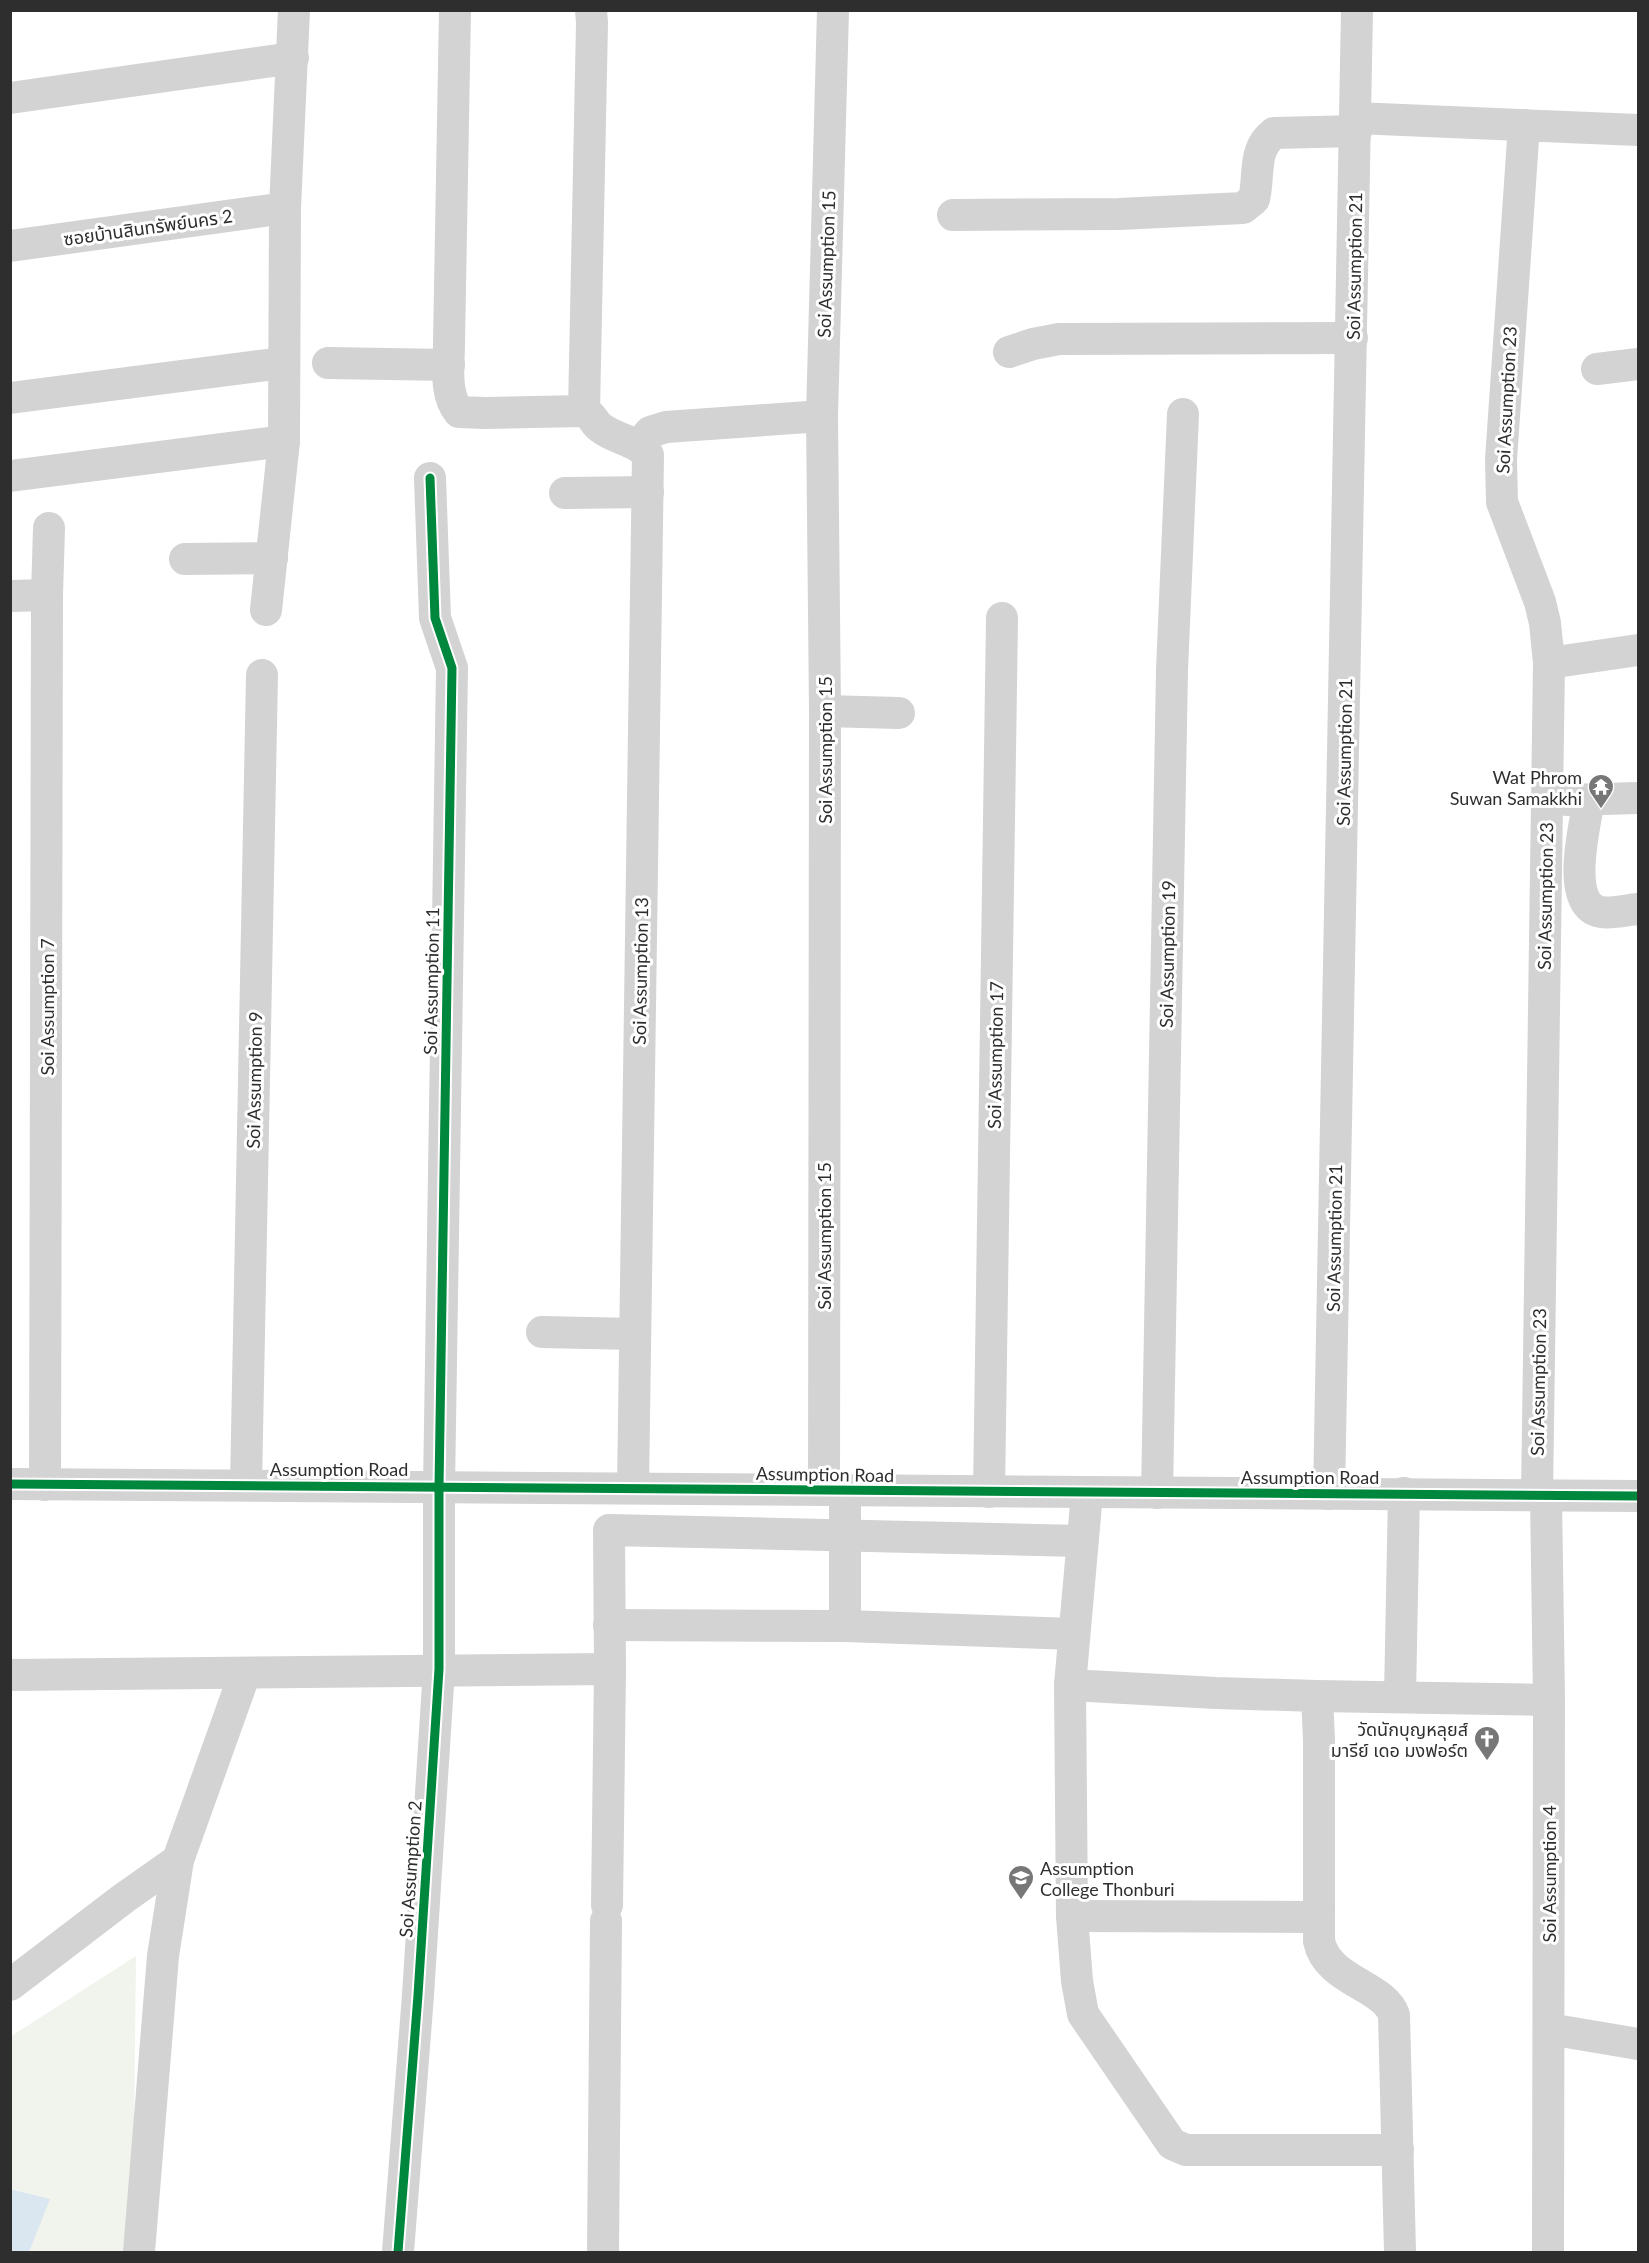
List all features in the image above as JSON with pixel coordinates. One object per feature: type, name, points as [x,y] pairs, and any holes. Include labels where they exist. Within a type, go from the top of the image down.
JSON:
[{"type":"street","points":[[266,610],[284,441],[285,207],[294,10]]},
{"type":"street","points":[[455,10],[449,365],[450,392],[453,404],[459,412],[584,411],[593,416],[599,428],[643,450],[650,432],[666,427],[822,416]]},
{"type":"street","points":[[584,411],[591,10]]},
{"type":"street","name":"Soi Assumption 15","points":[[833,10],[822,416],[834,1490],[845,1537],[845,1626]]},
{"type":"street","name":"Soi Assumption 21","points":[[1329,1494],[1357,10]]},
{"type":"street","points":[[10,98],[293,58]]},
{"type":"street","points":[[953,215],[1119,214],[1243,208],[1254,199],[1259,152],[1265,140],[1274,134],[1356,124],[1524,125],[1638,130]]},
{"type":"street","name":"Soi Assumption 23","points":[[1524,125],[1501,460],[1502,502],[1540,602],[1545,623],[1549,663],[1541,1496]]},
{"type":"street","name":"ซอยบ้านสินทรัพย์นคร 2","points":[[10,246],[285,207]]},
{"type":"street","points":[[1009,352],[1059,339],[1352,338]]},
{"type":"street","points":[[10,398],[283,363]]},
{"type":"street","points":[[327,363],[449,365]]},
{"type":"street","points":[[1598,369],[1638,364]]},
{"type":"street","name":"Soi Assumption 19","points":[[1157,1494],[1171,682],[1183,414]]},
{"type":"street","points":[[10,476],[284,441]]},
{"type":"street","name":"Soi Assumption 13","points":[[603,2253],[610,1670],[609,1530],[620,1488],[634,1334],[648,492],[643,450]]},
{"type":"street","name":"Soi Assumption 11","points":[[430,478],[435,618],[452,668],[439,1487]]},
{"type":"street","points":[[566,493],[648,492]]},
{"type":"street","name":"Soi Assumption 7","points":[[45,1485],[49,528]]},
{"type":"street","points":[[185,559],[272,558]]},
{"type":"street","points":[[10,596],[47,595]]},
{"type":"street","name":"Soi Assumption 17","points":[[989,1492],[1002,618]]},
{"type":"street","points":[[1549,663],[1638,650]]},
{"type":"street","name":"Soi Assumption 9","points":[[246,1485],[262,675]]},
{"type":"street","points":[[825,711],[899,713]]},
{"type":"street","points":[[1547,800],[1638,798]]},
{"type":"street","points":[[1588,800],[1579,879],[1582,896],[1587,906],[1601,912],[1638,909]]},
{"type":"street","points":[[542,1332],[634,1334]]},
{"type":"street","name":"Assumption Road","points":[[10,1484],[1638,1496]]},
{"type":"street","name":"Soi Assumption 2","points":[[398,2253],[418,1995],[439,1669],[439,1487]]},
{"type":"street","points":[[1087,1493],[1070,1685],[1072,1916],[1077,1981],[1083,2014],[1172,2144],[1186,2150],[1398,2150]]},
{"type":"street","points":[[1400,1696],[1404,1494]]},
{"type":"street","name":"Soi Assumption 4","points":[[1541,1496],[1549,1700],[1548,2253]]},
{"type":"street","points":[[609,1530],[1082,1541]]},
{"type":"street","points":[[609,1625],[845,1626],[1074,1634]]},
{"type":"street","points":[[10,1675],[439,1669],[610,1670]]},
{"type":"street","points":[[139,2253],[163,1956],[178,1860],[245,1673]]},
{"type":"street","points":[[1070,1685],[1216,1693],[1549,1700]]},
{"type":"street","points":[[1317,1696],[1320,1941],[1324,1956],[1339,1971],[1385,2002],[1393,2012],[1400,2253]]},
{"type":"street","points":[[10,1985],[178,1860]]},
{"type":"street","points":[[1072,1916],[1318,1917]]},
{"type":"street","points":[[1549,2029],[1638,2044]]},
{"type":"shaded area","points":[[136,1956],[134,2125],[124,2252],[29,2252],[49,2199],[11,2189],[10,2037]]},
{"type":"shaded area","points":[[10,2189],[50,2199],[29,2252],[11,2252]]},
{"type":"cycle path","points":[[398,2252],[418,1995],[439,1669],[439,1487],[452,668],[435,618],[430,478]]},
{"type":"cycle path","points":[[10,1484],[1638,1496]]},
{"type":"place","name":"Wat Phrom Suwan Samakkhi","points":[[1601,810]]},
{"type":"place","name":"วัดนักบุญหลุยส์ มารีย์ เดอ มงฟอร์ต","points":[[1487,1762]]},
{"type":"place","name":"Assumption College Thonburi","points":[[1021,1901]]}]
